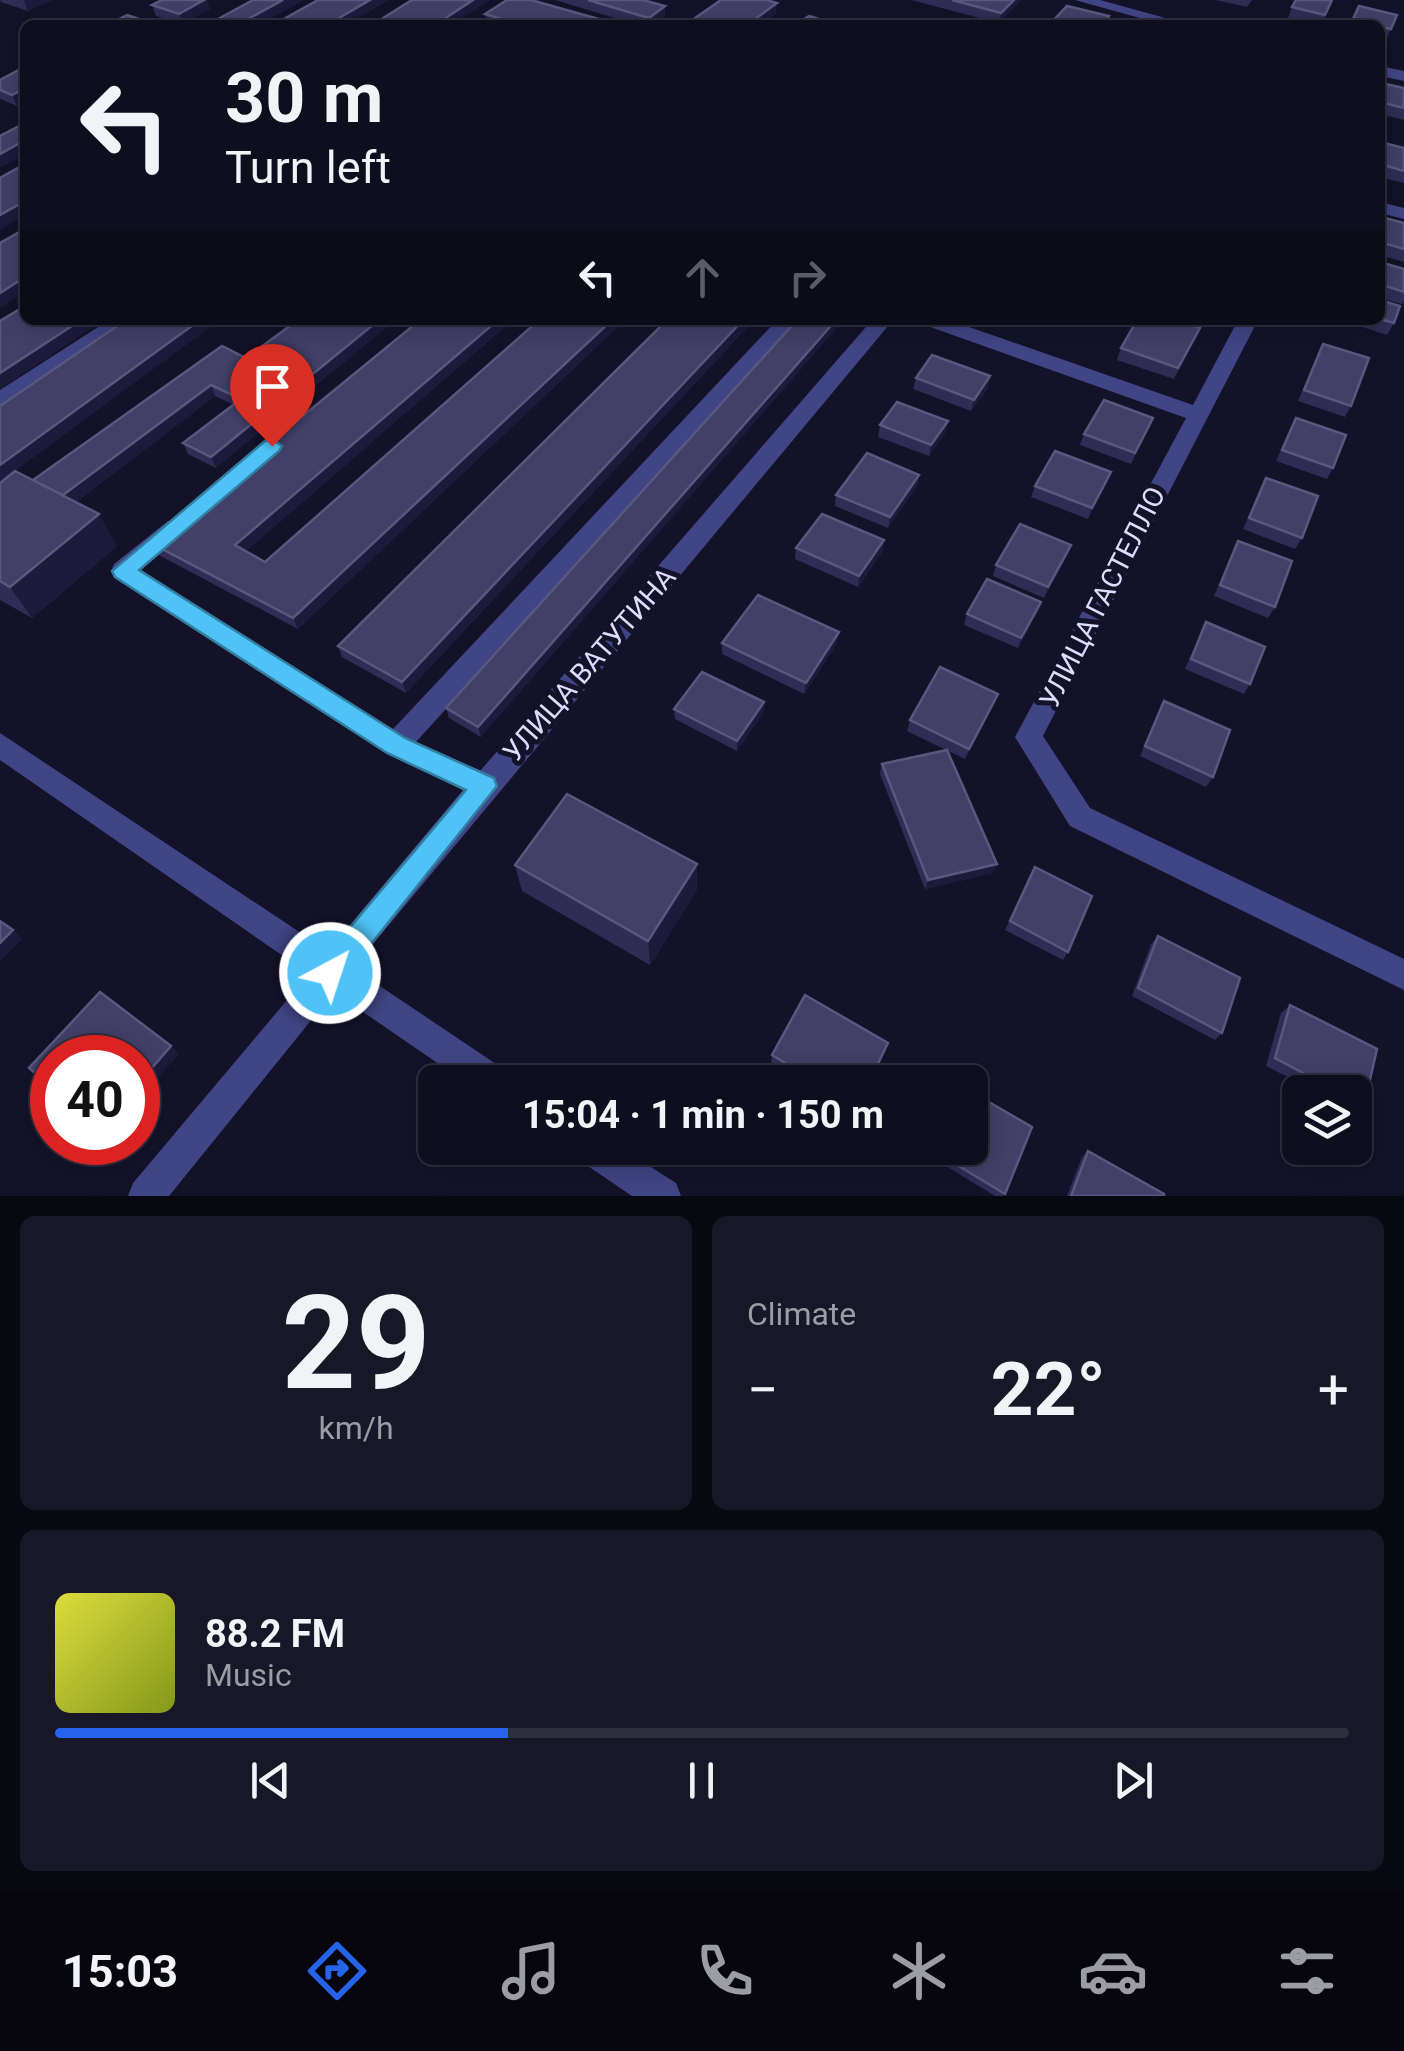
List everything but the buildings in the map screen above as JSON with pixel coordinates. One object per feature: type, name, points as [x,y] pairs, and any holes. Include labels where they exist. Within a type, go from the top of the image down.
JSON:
[{"type":"street","points":[[1082,0],[1132,20],[1148,0]]},
{"type":"street","points":[[0,400],[115,325]]},
{"type":"street","points":[[396,746],[783,325]]},
{"type":"street","name":"УЛИЦА ВАТУТИНА","points":[[146,1196],[484,786],[880,325]]},
{"type":"street","points":[[943,325],[1196,414]]},
{"type":"street","name":"УЛИЦА ГАСТЕЛЛО","points":[[1245,325],[1029,737],[1080,817],[1404,975]]},
{"type":"street","points":[[198,508],[123,571],[396,746],[484,786]]},
{"type":"street","points":[[0,745],[468,1065]]},
{"type":"street","points":[[616,1165],[663,1196]]},
{"type":"route","points":[[272,446],[123,571],[396,746],[484,786],[330,973]]}]
